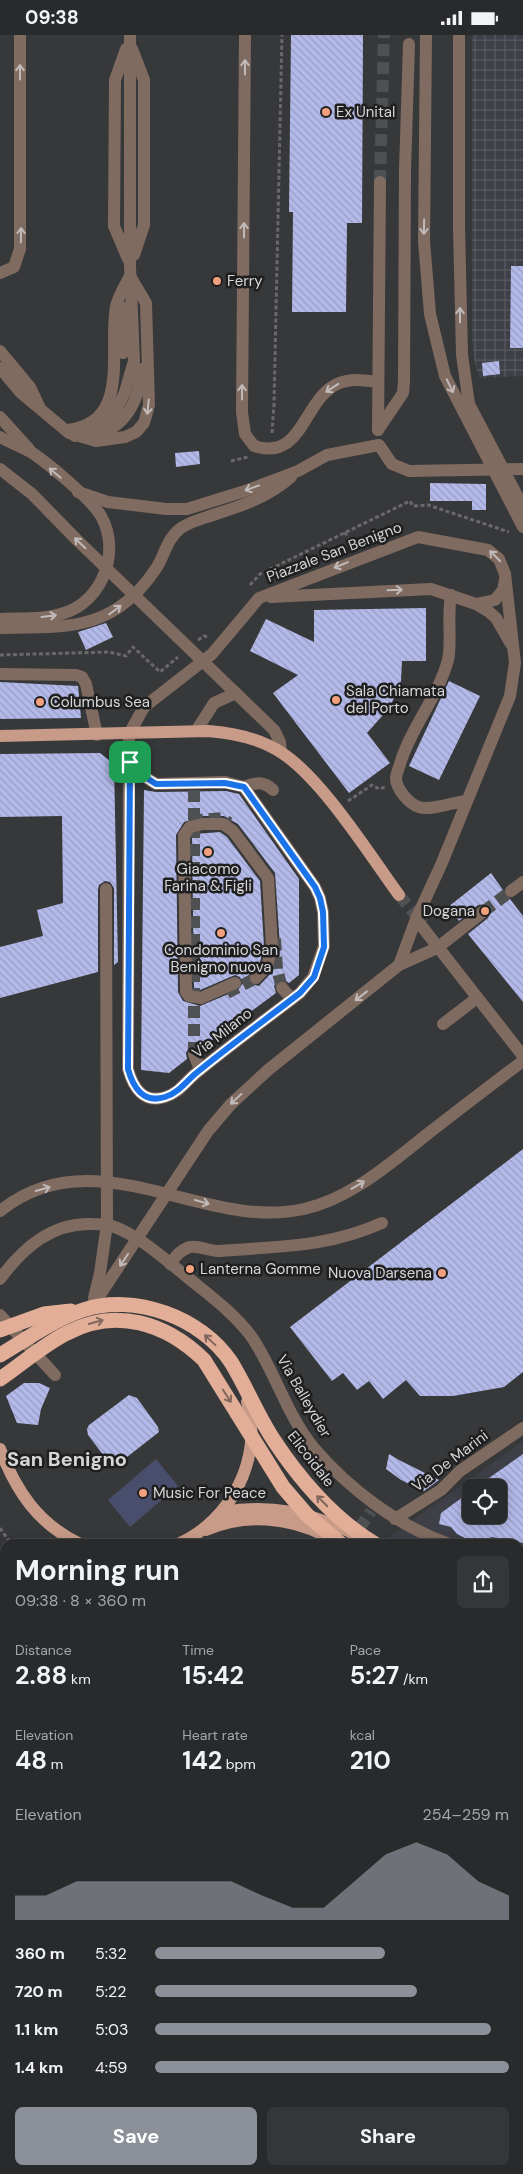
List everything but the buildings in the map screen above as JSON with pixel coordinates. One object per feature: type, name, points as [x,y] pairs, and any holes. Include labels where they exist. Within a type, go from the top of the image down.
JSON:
[{"type":"highway","name":"Elicoidale","points":[[0,1355],[61,1318],[87,1309],[117,1305],[137,1306],[179,1319],[212,1343],[230,1361],[274,1440],[303,1480],[340,1519],[368,1539]]},
{"type":"highway","points":[[0,1330],[44,1313],[87,1309]]},
{"type":"highway","points":[[0,1379],[52,1342],[75,1329],[105,1320],[141,1323],[167,1331],[190,1346],[204,1359],[252,1434]]},
{"type":"highway","name":"Elicoidale","points":[[252,1434],[283,1487],[307,1515],[336,1539]]},
{"type":"main road","points":[[0,736],[196,731],[227,732],[254,739],[281,752],[303,769],[399,895]]},
{"type":"main road","name":"Elicoidale","points":[[189,1539],[197,1535],[222,1512],[242,1478],[252,1434],[251,1417],[240,1378]]},
{"type":"main road","points":[[0,1449],[8,1468],[29,1505],[54,1530],[71,1539]]},
{"type":"main road","points":[[222,1512],[260,1508],[307,1515],[332,1523],[366,1539]]},
{"type":"main road","points":[[197,1535],[228,1523],[280,1520],[314,1530],[333,1539]]},
{"type":"street","points":[[0,273],[14,267],[20,249],[20,35]]},
{"type":"street","points":[[245,35],[242,412],[248,439],[254,445],[270,449],[285,444],[291,439],[320,399],[334,385],[356,379],[378,381]]},
{"type":"street","points":[[426,35],[426,278],[436,347],[459,405],[520,531]]},
{"type":"street","points":[[459,35],[461,173],[460,324],[469,404],[523,507]]},
{"type":"street","points":[[72,434],[94,432],[114,415],[125,392],[134,361],[130,271],[129,37]]},
{"type":"street","points":[[378,430],[403,393],[404,381],[405,170],[409,44]]},
{"type":"street","points":[[380,182],[379,445],[392,464],[409,471],[523,469]]},
{"type":"street","points":[[72,434],[99,415],[110,397],[114,375],[115,309],[130,271]]},
{"type":"street","points":[[0,368],[21,393],[72,434],[96,441],[125,437],[136,432],[148,415],[146,303],[130,271]]},
{"type":"street","points":[[0,351],[30,387],[40,409]]},
{"type":"street","points":[[0,417],[34,454],[96,509],[106,528],[109,559],[101,582],[87,601],[66,613],[51,617],[0,619]]},
{"type":"street","points":[[0,437],[34,454]]},
{"type":"street","points":[[78,492],[108,502],[166,509],[187,509],[245,491],[298,471],[328,455],[379,445]]},
{"type":"street","points":[[0,469],[32,494],[274,730],[280,742],[281,752]]},
{"type":"street","points":[[0,629],[74,627],[107,615],[144,584],[156,569],[169,540],[180,529],[264,497],[298,471]]},
{"type":"street","name":"Piazzale San Benigno","points":[[259,597],[418,537],[488,550],[499,559],[505,574],[515,653]]},
{"type":"street","points":[[476,604],[490,603],[500,595],[505,574]]},
{"type":"street","name":"Piazzale San Benigno","points":[[259,597],[431,589],[476,604],[496,618],[515,653]]},
{"type":"street","points":[[451,595],[448,607],[448,659],[420,721],[407,742],[396,779],[399,789],[409,802],[419,807],[431,808],[452,802],[467,801]]},
{"type":"street","points":[[129,734],[144,707],[212,653],[259,597]]},
{"type":"street","points":[[399,965],[416,919],[510,696],[514,679],[515,653]]},
{"type":"street","points":[[0,674],[76,675],[82,677],[86,684],[97,735]]},
{"type":"street","points":[[196,731],[206,712],[214,703],[236,693]]},
{"type":"street","name":"Via Milano","points":[[129,734],[128,1069],[132,1086],[140,1093],[164,1098],[176,1093],[200,1070],[292,999],[314,977],[321,959],[325,931],[323,912],[315,887],[244,787]]},
{"type":"street","points":[[130,762],[142,775],[156,784],[194,787],[234,783],[244,787],[255,783],[267,784],[274,789]]},
{"type":"street","points":[[235,983],[201,998],[189,996],[186,992],[184,835],[190,827],[203,824],[223,824],[233,831],[268,878],[272,947],[267,966],[256,978]]},
{"type":"street","points":[[511,891],[523,882]]},
{"type":"street","points":[[87,1309],[100,1273],[107,1224],[106,889]]},
{"type":"street","points":[[87,1309],[208,1131],[231,1104],[268,1070],[399,965],[437,948],[483,912]]},
{"type":"street","points":[[416,919],[523,1056]]},
{"type":"street","points":[[282,988],[292,999]]},
{"type":"street","points":[[443,1024],[477,998]]},
{"type":"street","points":[[194,1054],[200,1070]]},
{"type":"street","points":[[0,1211],[13,1201],[32,1192],[54,1186],[92,1180],[136,1185],[250,1213],[286,1212],[307,1208],[335,1199],[393,1162],[523,1061]]},
{"type":"street","name":"Via Balleydier","points":[[0,1279],[15,1258],[41,1237],[54,1231],[82,1223],[110,1225],[123,1230],[170,1264],[230,1314],[246,1330],[264,1357],[293,1415],[314,1448],[373,1507],[435,1539]]},
{"type":"street","points":[[170,1264],[181,1250],[193,1246],[213,1251],[305,1246],[344,1237],[382,1223]]},
{"type":"street","points":[[0,1315],[55,1375]]},
{"type":"street","name":"Via De Marini","points":[[395,1519],[441,1490],[460,1471],[523,1428]]},
{"type":"path","points":[[231,461],[270,455],[274,404],[282,35]]},
{"type":"path","points":[[247,589],[260,574],[410,501],[413,506],[428,505],[520,531]]},
{"type":"path","points":[[208,638],[215,631]]},
{"type":"path","points":[[0,655],[109,652],[126,656],[133,647],[160,672],[166,666]]},
{"type":"path","points":[[390,707],[420,721]]},
{"type":"path","points":[[350,799],[372,785],[379,789],[387,785]]},
{"type":"path","points":[[0,1528],[8,1539]]},
{"type":"shaded area","points":[[472,35],[523,35],[523,376],[479,378],[475,364],[472,340]]},
{"type":"shaded area","points":[[523,1441],[523,1539],[387,1539],[462,1485],[462,1524],[507,1524],[507,1479],[470,1479]]},
{"type":"shaded area","name":"Music For Peace","points":[[156,1459],[178,1486],[130,1527],[108,1500]]},
{"type":"tunnel","points":[[380,182],[384,35]]},
{"type":"tunnel","points":[[194,790],[194,1054]]},
{"type":"tunnel","points":[[191,821],[222,818],[229,823]]},
{"type":"tunnel","points":[[483,912],[511,891]]},
{"type":"tunnel","points":[[399,895],[423,924]]},
{"type":"tunnel","points":[[275,939],[277,969],[282,988]]},
{"type":"tunnel","points":[[227,993],[256,978]]},
{"type":"tunnel","points":[[352,1539],[371,1511]]},
{"type":"place","name":"Ex Unital","points":[[326,112]]},
{"type":"place","name":"Ferry","points":[[217,281]]},
{"type":"place","name":"Sala Chiamata del Porto","points":[[336,700]]},
{"type":"place","name":"Columbus Sea","points":[[40,702]]},
{"type":"place","name":"Giacomo Farina & Figli","points":[[208,852]]},
{"type":"place","name":"Dogana","points":[[485,911]]},
{"type":"place","name":"Condominio San Benigno nuova","points":[[221,933]]},
{"type":"place","name":"Lanterna Gomme","points":[[190,1269]]},
{"type":"place","name":"Nuova Darsena","points":[[442,1273]]},
{"type":"place","name":"Music For Peace","points":[[143,1493]]},
{"type":"district","name":"San Benigno","points":[[67,1459]]},
{"type":"route","points":[[130,762],[142,775],[156,784],[234,783],[244,787],[315,887],[320,898],[325,931],[324,947],[314,977],[300,993],[195,1074],[176,1093],[164,1098],[150,1097],[140,1093],[132,1086],[128,1069],[130,762]]}]
